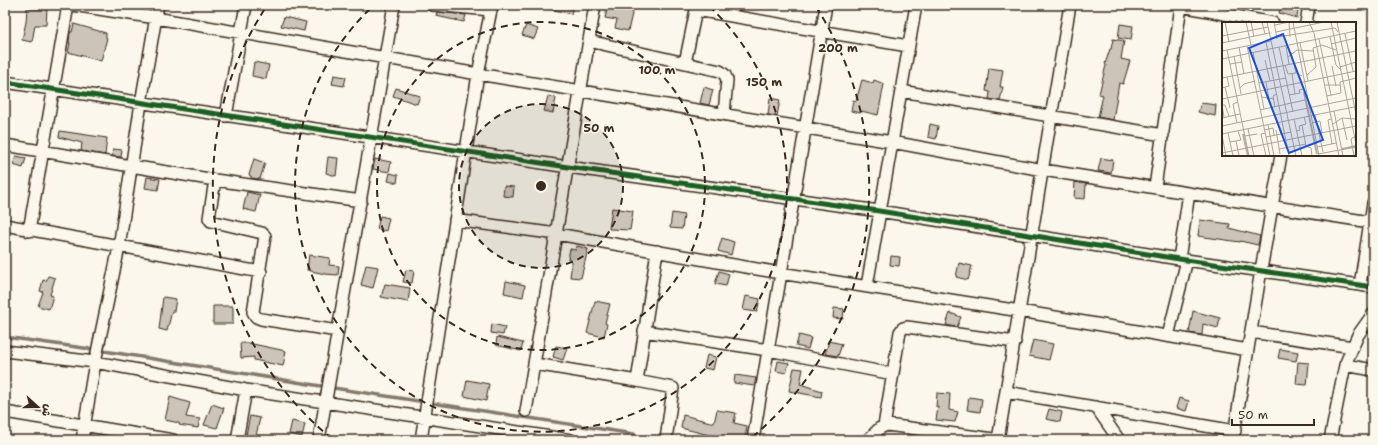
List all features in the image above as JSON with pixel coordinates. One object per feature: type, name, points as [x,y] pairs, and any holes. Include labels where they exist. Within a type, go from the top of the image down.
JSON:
[{"type":"street","points":[[29,231],[68,5]]},
{"type":"street","points":[[73,5],[240,32],[478,74],[892,142],[1043,170],[1370,222]]},
{"type":"street","points":[[82,440],[95,362],[119,247],[158,5]]},
{"type":"street","points":[[226,116],[246,5]]},
{"type":"street","points":[[319,440],[394,5]]},
{"type":"street","points":[[421,440],[478,74],[492,8],[432,5]]},
{"type":"street","points":[[526,411],[595,5]]},
{"type":"street","points":[[753,440],[792,199],[826,5]]},
{"type":"street","points":[[867,286],[916,5]]},
{"type":"street","points":[[868,440],[887,425],[999,440],[1070,5]]},
{"type":"street","points":[[1306,22],[1309,5]]},
{"type":"street","points":[[1155,187],[1179,6],[1224,9],[1270,22]]},
{"type":"street","points":[[685,63],[697,8],[908,46]]},
{"type":"street","points":[[589,41],[720,71],[725,75],[727,80],[724,114]]},
{"type":"street","points":[[5,82],[466,152],[879,211],[1183,260],[1373,287]]},
{"type":"street","points":[[901,91],[1163,135]]},
{"type":"street","points":[[5,145],[215,180],[360,201]]},
{"type":"street","points":[[1006,392],[1096,407],[1234,436],[1281,156]]},
{"type":"street","points":[[215,180],[210,218],[211,222],[262,233],[265,236],[261,272],[253,312],[256,317],[338,331]]},
{"type":"street","points":[[1168,336],[1183,260],[1189,193]]},
{"type":"street","points":[[1360,285],[1373,203]]},
{"type":"street","points":[[455,220],[557,234],[780,273],[1020,311],[1248,350]]},
{"type":"street","points":[[5,225],[29,231],[261,272]]},
{"type":"street","points":[[636,381],[657,251]]},
{"type":"street","points":[[1330,440],[1345,366],[1361,329],[1373,314]]},
{"type":"street","points":[[884,426],[900,332],[903,328],[907,327],[1015,342]]},
{"type":"street","points":[[644,331],[768,350],[893,374]]},
{"type":"street","points":[[1251,332],[1353,347]]},
{"type":"street","points":[[5,351],[95,362],[246,390],[571,440]]},
{"type":"street","points":[[534,364],[673,388],[666,440]]},
{"type":"street","points":[[1345,366],[1373,370]]},
{"type":"street","points":[[237,440],[246,390]]},
{"type":"street","points":[[1096,407],[1119,440]]},
{"type":"street","points":[[5,412],[84,425],[149,438],[173,440]]},
{"type":"building","points":[[547,5],[573,5],[571,14],[547,8]]},
{"type":"building","points":[[608,5],[634,5],[628,31],[615,28],[617,20],[605,18]]},
{"type":"building","points":[[1281,5],[1299,5],[1297,18],[1279,13]]},
{"type":"building","points":[[27,8],[47,9],[46,25],[35,25],[32,42],[22,40]]},
{"type":"building","points":[[437,12],[466,15],[464,22],[436,16]]},
{"type":"building","points":[[284,17],[306,22],[304,31],[281,26]]},
{"type":"building","points":[[74,24],[106,33],[107,38],[101,61],[68,52],[70,32],[72,32]]},
{"type":"building","points":[[1120,24],[1133,26],[1131,40],[1118,38]]},
{"type":"building","points":[[526,25],[538,29],[534,39],[522,35]]},
{"type":"building","points":[[1113,39],[1124,41],[1121,59],[1130,61],[1123,84],[1119,83],[1113,120],[1098,117],[1103,95],[1099,94],[1105,64]]},
{"type":"building","points":[[254,62],[269,65],[266,79],[252,76]]},
{"type":"building","points":[[989,68],[1003,70],[1000,87],[1003,87],[1000,101],[989,99],[990,92],[986,91]]},
{"type":"building","points":[[334,75],[346,77],[344,86],[332,84]]},
{"type":"building","points":[[862,80],[873,83],[874,80],[884,84],[878,115],[861,111],[861,113],[851,111],[853,100],[856,101]]},
{"type":"building","points":[[704,87],[713,90],[709,105],[700,103]]},
{"type":"building","points":[[396,88],[420,96],[417,104],[393,96]]},
{"type":"building","points":[[548,96],[556,98],[553,113],[544,111]]},
{"type":"building","points":[[770,98],[780,100],[777,116],[768,115]]},
{"type":"building","points":[[1201,103],[1216,105],[1215,116],[1198,112]]},
{"type":"building","points":[[930,124],[938,126],[936,139],[928,137]]},
{"type":"building","points":[[60,131],[107,138],[105,155],[81,151],[82,143],[59,137]]},
{"type":"building","points":[[113,149],[122,150],[121,157],[112,156]]},
{"type":"building","points":[[16,156],[26,158],[23,168],[13,165]]},
{"type":"building","points":[[328,157],[338,158],[336,176],[326,173]]},
{"type":"building","points":[[1101,158],[1113,160],[1111,173],[1098,171]]},
{"type":"building","points":[[254,159],[265,163],[260,179],[251,178],[249,175]]},
{"type":"building","points":[[375,159],[391,162],[389,172],[373,169]]},
{"type":"building","points":[[390,173],[398,175],[397,183],[388,181]]},
{"type":"building","points":[[147,177],[160,179],[158,190],[145,188]]},
{"type":"building","points":[[1075,182],[1086,184],[1085,199],[1074,198]]},
{"type":"building","points":[[504,186],[514,187],[513,197],[503,196]]},
{"type":"building","points":[[247,192],[260,195],[256,212],[243,209]]},
{"type":"building","points":[[612,208],[633,211],[630,230],[609,229]]},
{"type":"building","points":[[672,213],[684,215],[682,229],[670,228]]},
{"type":"building","points":[[380,216],[389,218],[386,231],[377,229]]},
{"type":"building","points":[[1200,220],[1230,224],[1229,228],[1260,236],[1258,245],[1240,241],[1198,236]]},
{"type":"building","points":[[722,238],[734,242],[731,255],[718,251]]},
{"type":"building","points":[[577,246],[588,249],[581,278],[570,277],[572,261],[568,259],[570,249],[576,250]]},
{"type":"building","points":[[309,255],[330,258],[329,265],[339,266],[338,275],[307,270]]},
{"type":"building","points":[[891,256],[900,257],[899,266],[890,265]]},
{"type":"building","points":[[959,263],[972,266],[968,280],[956,277]]},
{"type":"building","points":[[366,265],[378,267],[373,288],[361,285]]},
{"type":"building","points":[[406,270],[414,271],[412,283],[403,282]]},
{"type":"building","points":[[719,271],[729,274],[726,286],[715,284]]},
{"type":"building","points":[[48,276],[55,278],[50,295],[53,296],[49,309],[38,306],[43,292],[40,291],[43,280],[46,281]]},
{"type":"building","points":[[506,281],[525,285],[523,297],[504,293]]},
{"type":"building","points":[[385,284],[410,288],[408,302],[381,297]]},
{"type":"building","points":[[746,296],[760,299],[757,312],[743,310]]},
{"type":"building","points":[[163,297],[176,299],[174,311],[172,311],[167,331],[159,329]]},
{"type":"building","points":[[595,301],[610,304],[605,323],[607,324],[604,337],[587,333]]},
{"type":"building","points":[[213,306],[233,306],[233,324],[213,324]]},
{"type":"building","points":[[834,308],[844,309],[843,319],[833,318]]},
{"type":"building","points":[[1193,311],[1220,318],[1218,328],[1203,324],[1202,335],[1189,333]]},
{"type":"building","points":[[950,313],[961,317],[957,327],[946,325]]},
{"type":"building","points":[[492,324],[505,327],[503,335],[491,333]]},
{"type":"building","points":[[799,335],[811,338],[808,349],[796,346]]},
{"type":"building","points":[[497,337],[523,343],[521,351],[496,345]]},
{"type":"building","points":[[1033,340],[1053,344],[1049,360],[1029,356]]},
{"type":"building","points":[[829,341],[842,344],[838,356],[825,354]]},
{"type":"building","points":[[240,343],[248,343],[286,351],[283,366],[254,360],[254,357],[241,358]]},
{"type":"building","points":[[556,346],[567,348],[563,360],[553,357]]},
{"type":"building","points":[[1280,349],[1298,352],[1296,361],[1278,358]]},
{"type":"building","points":[[707,355],[716,357],[713,370],[704,368]]},
{"type":"building","points":[[778,361],[789,363],[786,373],[776,371]]},
{"type":"building","points":[[1298,362],[1309,363],[1307,385],[1296,384]]},
{"type":"building","points":[[794,368],[803,369],[800,384],[822,391],[821,397],[789,391]]},
{"type":"building","points":[[735,375],[756,378],[754,386],[734,383]]},
{"type":"building","points":[[467,380],[489,384],[486,401],[464,396]]},
{"type":"building","points":[[937,393],[950,394],[949,410],[958,412],[955,422],[936,420],[938,407],[936,407]]},
{"type":"building","points":[[170,397],[190,403],[186,417],[200,419],[198,428],[179,425],[179,423],[165,420]]},
{"type":"building","points":[[969,397],[982,399],[980,412],[967,410]]},
{"type":"building","points":[[1179,398],[1189,401],[1186,411],[1176,408]]},
{"type":"building","points":[[212,404],[224,408],[217,428],[204,425]]},
{"type":"building","points":[[1049,409],[1062,412],[1060,422],[1046,419]]},
{"type":"building","points":[[717,410],[736,413],[734,423],[747,426],[745,440],[713,438],[713,436],[681,428],[683,415],[714,423]]},
{"type":"building","points":[[250,416],[260,418],[255,440],[245,440]]},
{"type":"building","points":[[292,421],[305,424],[302,437],[289,434]]},
{"type":"waterway","points":[[5,337],[98,350],[634,434]]},
{"type":"cycle path","points":[[5,82],[568,167],[879,211],[1179,259],[1373,287]]}]
